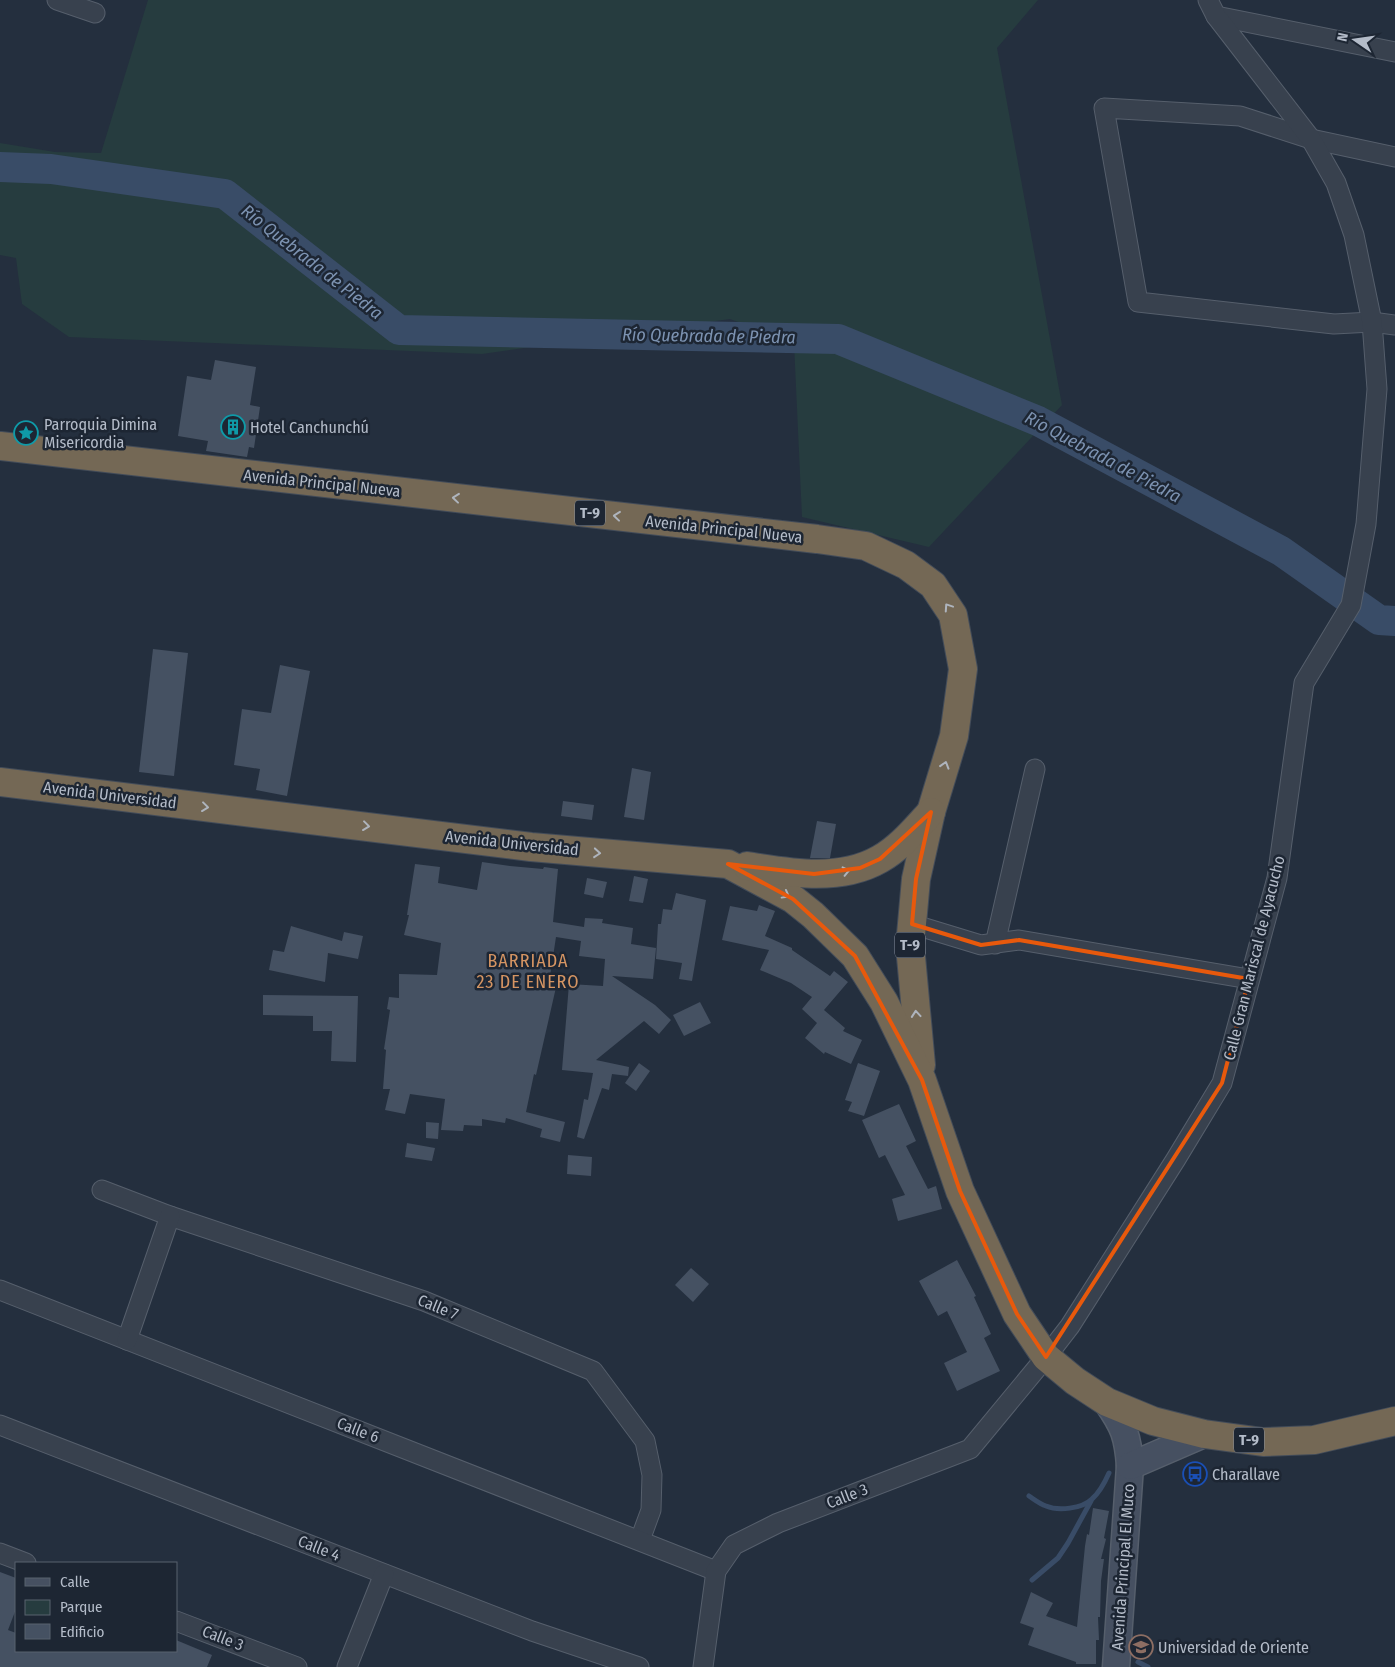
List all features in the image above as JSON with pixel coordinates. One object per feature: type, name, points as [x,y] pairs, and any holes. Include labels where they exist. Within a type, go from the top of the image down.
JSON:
[{"type":"highway","name":"Avenida Principal Nueva","points":[[0,446],[817,539],[866,546],[906,565],[933,585],[953,615],[963,669],[954,736],[931,812],[916,879],[910,946],[922,1080]]},
{"type":"highway","name":"Avenida Universidad","points":[[0,782],[531,847],[728,864],[793,898],[814,915],[855,956],[884,1002],[922,1080]]},
{"type":"highway","name":"T-9","points":[[728,864],[814,874],[838,873],[860,868],[880,859],[905,840],[931,812]]},
{"type":"highway","name":"T-9","points":[[922,1080],[960,1191],[1017,1314],[1046,1357],[1074,1382],[1107,1402],[1153,1421],[1204,1434],[1263,1442],[1314,1440],[1395,1421]]},
{"type":"street","points":[[57,0],[95,13]]},
{"type":"street","points":[[1212,8],[1395,52]]},
{"type":"street","name":"Calle Gran Mariscal de Ayacucho","points":[[1046,1357],[1070,1326],[1222,1082],[1277,878],[1304,683],[1351,605],[1366,524],[1376,398],[1372,322],[1354,235],[1336,183],[1311,139],[1212,8]]},
{"type":"street","points":[[1395,157],[1311,139],[1240,116],[1104,108],[1138,302],[1334,324],[1372,322],[1395,325]]},
{"type":"street","points":[[995,944],[1035,769]]},
{"type":"street","points":[[912,924],[981,945],[1020,940],[1250,979]]},
{"type":"street","name":"Calle 7","points":[[102,1190],[170,1216],[424,1300],[593,1371],[645,1441],[652,1475],[651,1510],[640,1540]]},
{"type":"street","points":[[127,1340],[170,1216]]},
{"type":"street","name":"Calle 6","points":[[0,1290],[716,1571]]},
{"type":"street","name":"Calle 3","points":[[703,1667],[716,1571],[734,1545],[778,1523],[970,1449],[1046,1357]]},
{"type":"street","name":"Avenida Principal El Muco","points":[[1107,1402],[1120,1421],[1126,1436],[1130,1466],[1116,1667]]},
{"type":"street","name":"Calle 4","points":[[0,1425],[532,1631],[639,1667]]},
{"type":"street","points":[[1130,1466],[1204,1434]]},
{"type":"street","points":[[0,1553],[23,1562]]},
{"type":"street","points":[[347,1667],[384,1574]]},
{"type":"street","name":"Calle 3","points":[[178,1622],[297,1667]]},
{"type":"highlighted area","points":[[931,812],[916,879],[912,924],[981,945],[1019,940],[1249,979],[1222,1083],[1046,1357],[1017,1314],[960,1191],[922,1080],[855,956],[793,899],[728,864],[814,874],[860,868],[880,859]]},
{"type":"green space","points":[[148,0],[1038,0],[997,48],[1062,405],[929,547],[802,517],[794,343],[730,319],[482,354],[69,337],[22,304],[16,258],[0,255],[0,143],[55,152],[101,153]]},
{"type":"building","points":[[215,360],[256,367],[250,405],[260,407],[254,448],[249,447],[247,457],[206,451],[208,441],[178,436],[187,376],[211,380]]},
{"type":"building","points":[[153,649],[188,653],[174,776],[139,772]]},
{"type":"building","points":[[280,665],[310,671],[287,796],[256,790],[260,769],[234,765],[242,709],[271,713]]},
{"type":"building","points":[[632,768],[651,772],[644,820],[624,817]]},
{"type":"building","points":[[563,801],[594,805],[592,820],[561,816]]},
{"type":"building","points":[[817,821],[836,824],[830,858],[810,858]]},
{"type":"building","points":[[482,862],[558,869],[553,922],[584,927],[585,918],[603,919],[602,923],[633,928],[631,944],[656,948],[653,979],[612,976],[655,1005],[671,1020],[659,1034],[644,1021],[596,1060],[629,1067],[628,1076],[612,1074],[609,1090],[602,1088],[584,1139],[577,1137],[584,1099],[588,1100],[593,1073],[562,1070],[569,984],[603,986],[605,959],[579,956],[581,941],[556,937],[549,983],[557,983],[526,1112],[565,1122],[560,1142],[540,1137],[542,1129],[506,1118],[505,1123],[482,1119],[482,1126],[464,1125],[463,1131],[441,1130],[445,1099],[410,1094],[405,1114],[385,1110],[390,1089],[383,1089],[386,1050],[384,1049],[390,1010],[387,1009],[389,997],[399,998],[399,974],[437,975],[441,943],[404,935],[409,915],[407,915],[415,864],[440,867],[438,883],[477,890]]},
{"type":"building","points":[[634,876],[648,879],[643,903],[629,901]]},
{"type":"building","points":[[587,878],[607,882],[603,898],[584,894]]},
{"type":"building","points":[[676,893],[706,900],[692,981],[679,979],[682,963],[656,959],[658,924],[661,924],[663,909],[672,910]]},
{"type":"building","points":[[759,905],[775,911],[765,936],[792,948],[792,950],[830,976],[834,971],[848,982],[824,1010],[845,1028],[843,1031],[862,1040],[851,1064],[825,1052],[824,1054],[805,1038],[817,1023],[802,1009],[812,997],[791,983],[760,970],[769,950],[722,940],[730,906],[757,911]]},
{"type":"building","points":[[291,926],[342,941],[344,932],[363,936],[358,959],[328,953],[325,982],[269,970],[273,950],[284,952]]},
{"type":"building","points":[[263,995],[358,996],[356,1062],[331,1061],[332,1031],[313,1031],[313,1016],[263,1015]]},
{"type":"building","points":[[700,1002],[711,1023],[684,1036],[673,1015]]},
{"type":"building","points":[[639,1063],[650,1071],[636,1091],[625,1083]]},
{"type":"building","points":[[858,1063],[880,1071],[864,1116],[848,1111],[852,1102],[845,1100]]},
{"type":"building","points":[[899,1104],[916,1141],[906,1146],[928,1189],[936,1186],[942,1209],[898,1221],[892,1199],[905,1195],[885,1155],[879,1158],[862,1120]]},
{"type":"building","points":[[426,1122],[439,1123],[438,1139],[426,1138]]},
{"type":"building","points":[[407,1143],[435,1148],[432,1161],[405,1157]]},
{"type":"building","points":[[568,1155],[592,1157],[591,1176],[567,1174]]},
{"type":"building","points":[[957,1260],[976,1296],[974,1297],[991,1334],[984,1338],[1000,1371],[957,1391],[944,1363],[967,1352],[947,1311],[938,1316],[919,1281]]},
{"type":"building","points":[[691,1268],[709,1284],[693,1302],[675,1285]]},
{"type":"building","points":[[1093,1508],[1109,1511],[1104,1538],[1106,1539],[1101,1559],[1104,1559],[1100,1617],[1098,1617],[1099,1640],[1096,1640],[1096,1664],[1076,1664],[1076,1662],[1028,1645],[1034,1628],[1020,1623],[1031,1592],[1053,1603],[1046,1616],[1077,1627],[1085,1546],[1087,1534],[1089,1535]]},
{"type":"building","points":[[0,1572],[15,1578],[15,1612],[8,1630],[15,1633],[15,1652],[178,1652],[178,1641],[212,1655],[207,1667],[0,1667]]},
{"type":"waterway","name":"Río Quebrada de Piedra","points":[[0,167],[51,169],[225,194],[399,330],[838,339],[1038,421],[1281,551],[1379,620],[1395,621]]},
{"type":"waterway","points":[[1029,1496],[1051,1508],[1076,1507],[1095,1497],[1109,1473]]},
{"type":"waterway","points":[[1032,1580],[1058,1558],[1091,1501]]},
{"type":"waterway","points":[[1138,1662],[1148,1667]]},
{"type":"place","name":"Hotel Canchunchú","points":[[233,427]]},
{"type":"place","name":"Parroquia Dimina Misericordia","points":[[26,433]]},
{"type":"place","name":"Charallave","points":[[1195,1474]]},
{"type":"place","name":"Universidad de Oriente","points":[[1141,1647]]},
{"type":"district","name":"BARRIADA 23 DE ENERO","points":[[528,971]]}]
